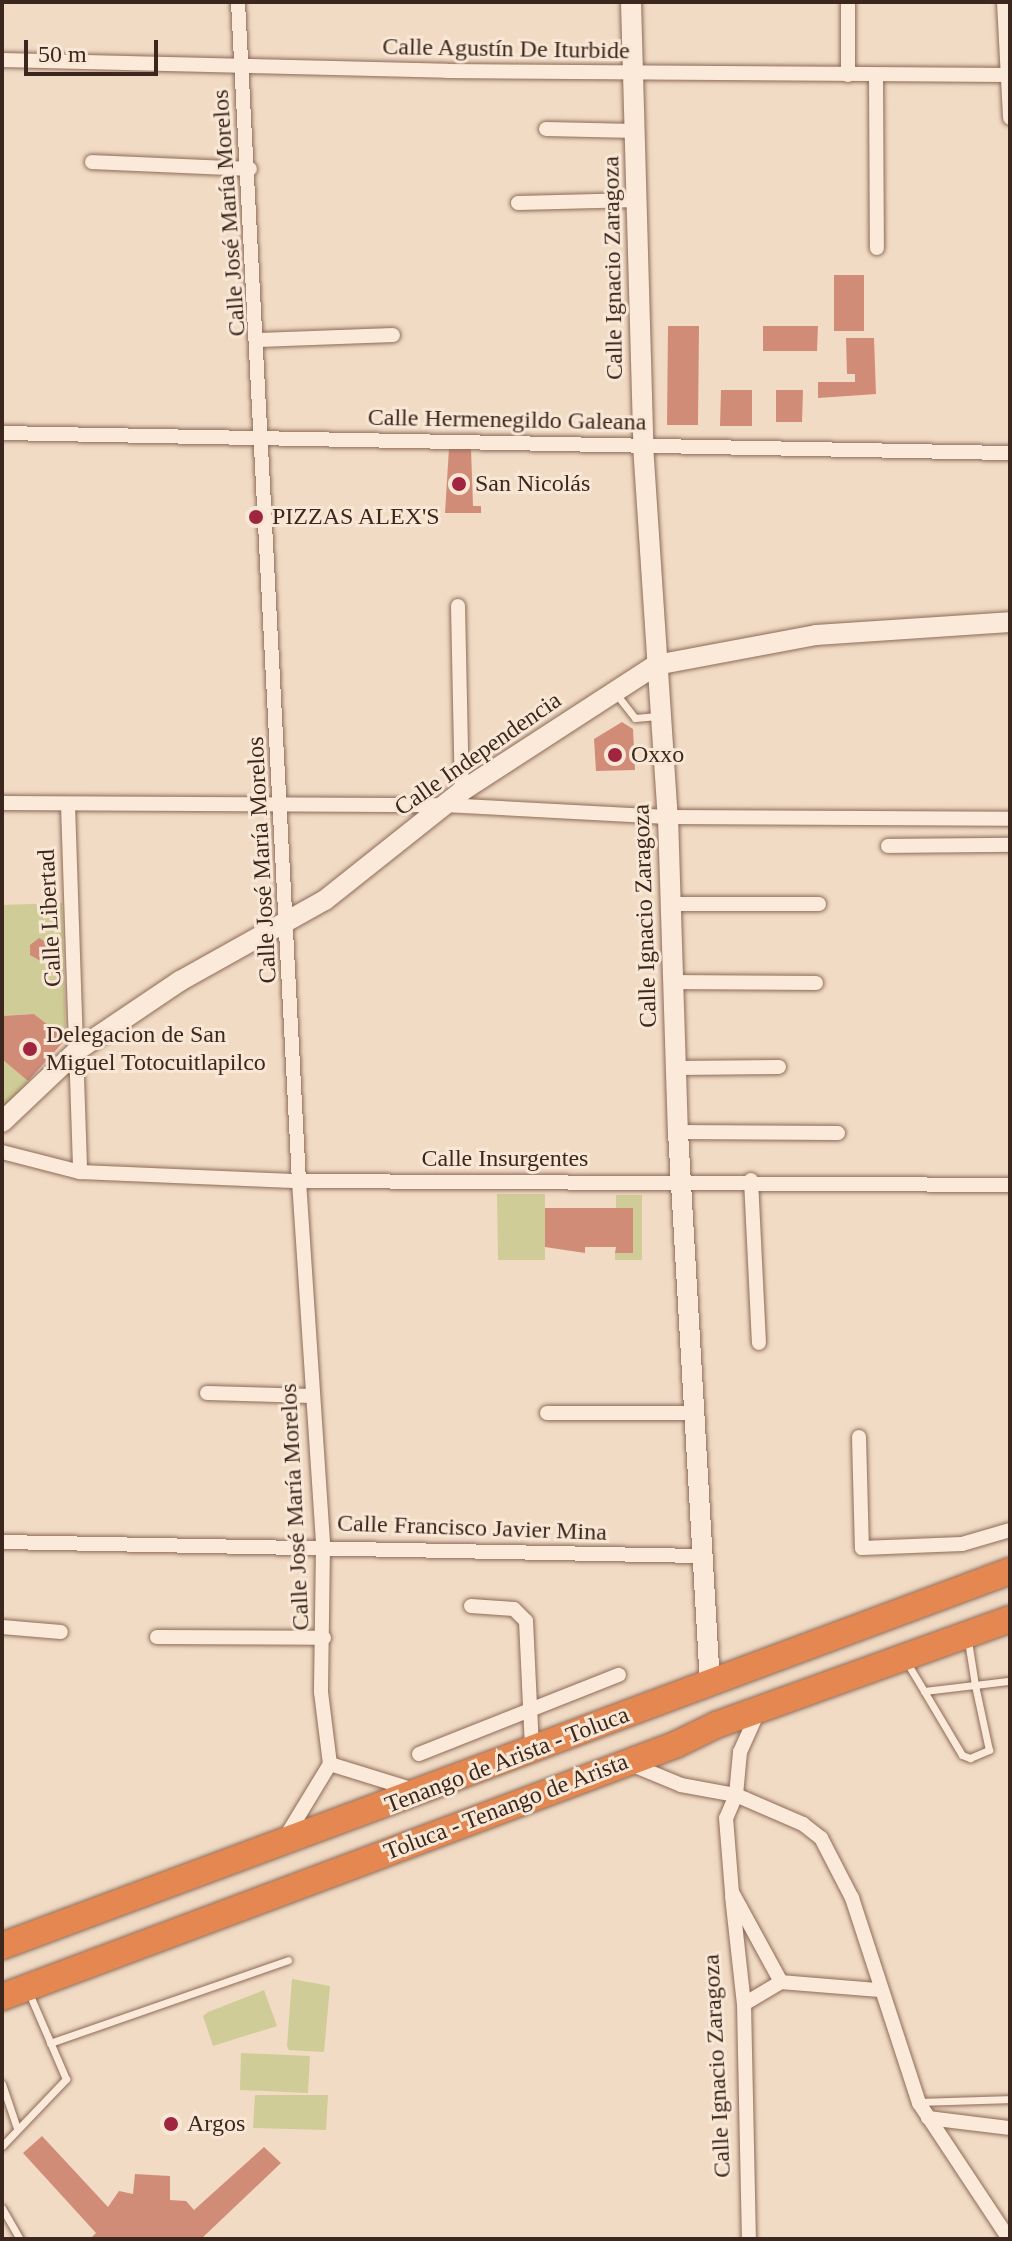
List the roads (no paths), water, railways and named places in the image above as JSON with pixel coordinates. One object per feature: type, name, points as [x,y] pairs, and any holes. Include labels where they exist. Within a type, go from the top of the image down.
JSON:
[{"type":"highway","name":"Tenango de Arista - Toluca","points":[[2,1946],[280,1846],[1010,1571]]},
{"type":"highway","name":"Toluca - Tenango de Arista","points":[[2,1997],[759,1711],[1010,1620]]},
{"type":"street","name":"Calle José María Morelos","points":[[238,2],[259,340],[299,1181],[323,1546],[321,1692],[330,1764]]},
{"type":"street","name":"Calle Ignacio Zaragoza","points":[[631,2],[636,74],[643,445],[668,817],[680,1181],[710,1684]]},
{"type":"street","points":[[1006,3],[1010,118]]},
{"type":"street","points":[[848,4],[848,75]]},
{"type":"street","name":"Calle Agustín De Iturbide","points":[[2,60],[636,74],[1009,75]]},
{"type":"street","points":[[876,76],[877,248]]},
{"type":"street","points":[[546,129],[636,131]]},
{"type":"street","points":[[92,162],[250,169]]},
{"type":"street","points":[[518,203],[637,200]]},
{"type":"street","points":[[259,340],[393,335]]},
{"type":"street","name":"Calle Hermenegildo Galeana","points":[[2,433],[1010,453]]},
{"type":"street","points":[[458,606],[462,791]]},
{"type":"street","name":"Calle Independencia","points":[[2,1122],[79,1049],[180,981],[325,900],[462,791],[656,665],[816,635],[1010,622]]},
{"type":"street","points":[[2,803],[444,805],[668,817],[1010,819]]},
{"type":"street","name":"Calle Libertad","points":[[68,805],[79,1049],[80,1172]]},
{"type":"street","points":[[888,846],[1010,845]]},
{"type":"street","points":[[672,904],[819,904]]},
{"type":"street","points":[[674,982],[816,983]]},
{"type":"street","points":[[677,1068],[779,1067]]},
{"type":"street","points":[[678,1132],[838,1133]]},
{"type":"street","name":"Calle Insurgentes","points":[[2,1152],[80,1172],[299,1181],[751,1180],[1010,1185]]},
{"type":"street","points":[[751,1180],[759,1343]]},
{"type":"street","points":[[207,1393],[313,1396]]},
{"type":"street","points":[[547,1413],[692,1413]]},
{"type":"street","points":[[859,1437],[862,1548],[962,1544],[1010,1530]]},
{"type":"street","name":"Calle Francisco Javier Mina","points":[[2,1542],[323,1546],[701,1556]]},
{"type":"street","points":[[471,1606],[514,1609],[526,1621],[532,1750]]},
{"type":"street","points":[[2,1627],[61,1632]]},
{"type":"street","points":[[157,1637],[324,1638]]},
{"type":"street","points":[[419,1754],[529,1714],[619,1675]]},
{"type":"street","name":"Calle Ignacio Zaragoza","points":[[749,2239],[744,2004],[726,1818],[736,1795],[740,1752],[759,1711]]},
{"type":"street","points":[[625,1762],[681,1785],[736,1795],[803,1824],[821,1838],[852,1898],[879,1990],[919,2103],[1009,2239]]},
{"type":"street","points":[[280,1846],[330,1764],[421,1792]]},
{"type":"street","name":"Calle Ignacio Zaragoza","points":[[732,1892],[781,1982]]},
{"type":"street","points":[[744,2004],[781,1982],[879,1990]]},
{"type":"street","points":[[928,2118],[1010,2128]]},
{"type":"lane","points":[[614,692],[635,718],[660,716]]},
{"type":"lane","points":[[905,1659],[962,1755],[970,1758],[989,1750],[967,1635]]},
{"type":"lane","points":[[924,1691],[1010,1681]]},
{"type":"lane","points":[[50,2043],[288,1960]]},
{"type":"lane","points":[[2,2146],[66,2079],[27,1987]]},
{"type":"lane","points":[[2,2084],[17,2128]]},
{"type":"lane","points":[[919,2103],[1010,2099]]},
{"type":"lane","points":[[2,2208],[20,2239]]},
{"type":"place","name":"San Nicolás","points":[[459,484]]},
{"type":"place","name":"PIZZAS ALEX'S","points":[[256,517]]},
{"type":"place","name":"Oxxo","points":[[615,755]]},
{"type":"place","name":"Delegacion de San Miguel Totocuitlapilco","points":[[30,1049]]},
{"type":"place","name":"Argos","points":[[171,2124]]}]
